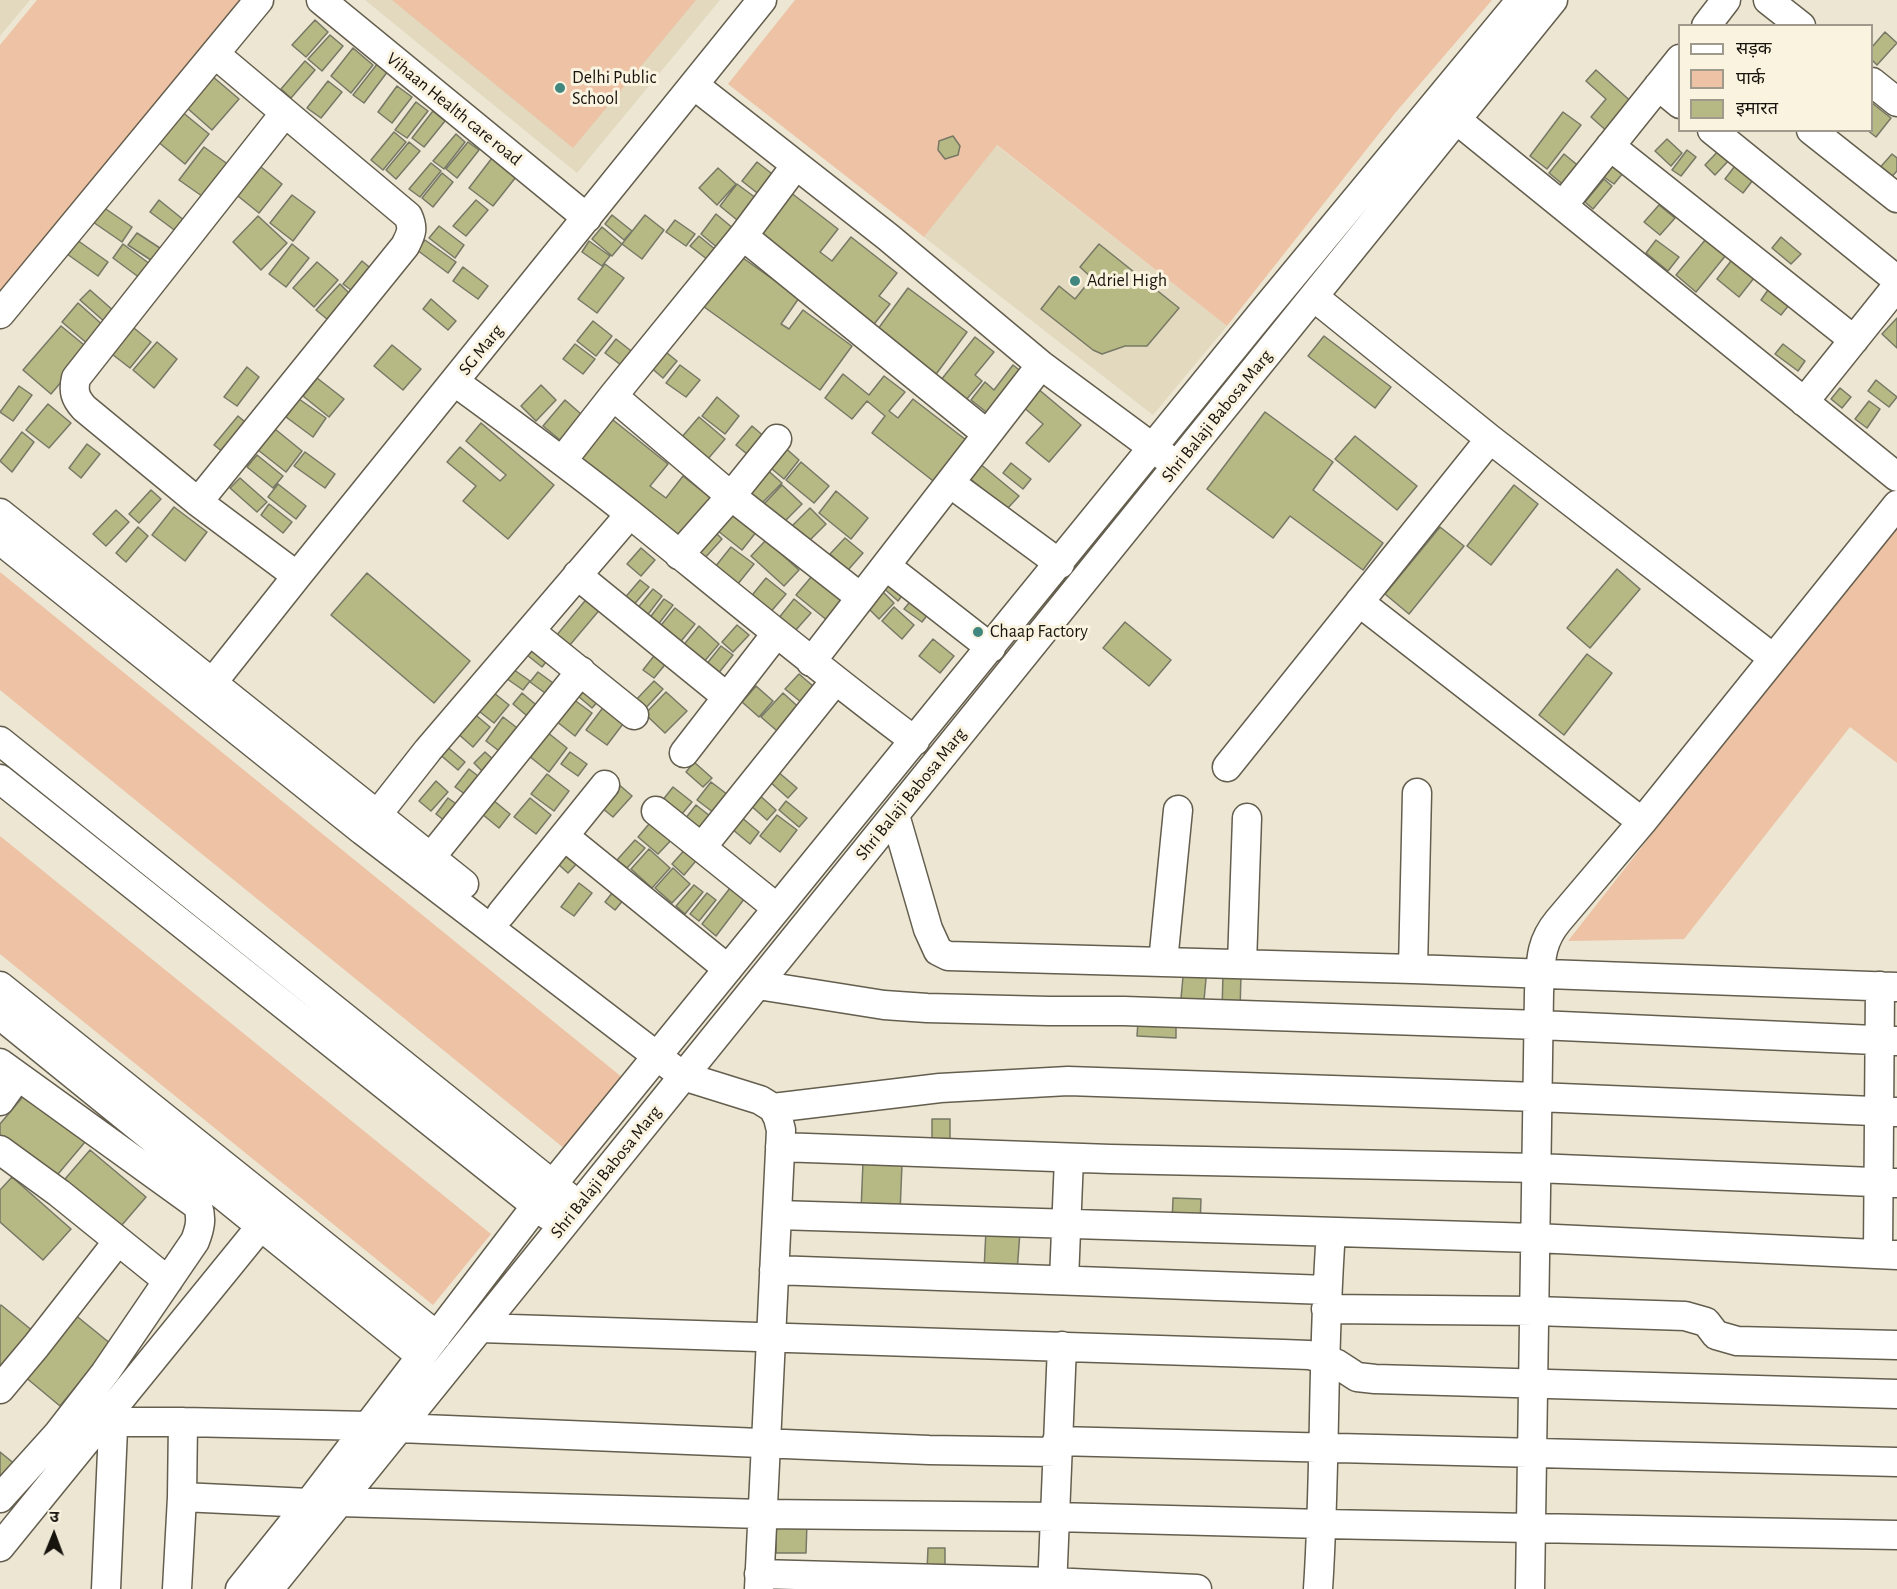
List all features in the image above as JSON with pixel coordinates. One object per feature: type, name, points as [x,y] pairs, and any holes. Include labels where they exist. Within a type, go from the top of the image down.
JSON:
[{"type":"street","points":[[0,314],[259,0]]},
{"type":"street","name":"Vihaan Health care road","points":[[321,0],[587,218]]},
{"type":"street","name":"SG Marg","points":[[206,691],[762,0]]},
{"type":"street","name":"Shri Balaji Babosa Marg","points":[[269,1589],[571,1216],[691,1074],[758,985],[1314,297],[1446,111],[1521,0]]},
{"type":"street","name":"Shri Balaji Babosa Marg","points":[[240,1589],[369,1426],[544,1195],[1154,449],[1261,314],[1446,111],[1553,0]]},
{"type":"street","points":[[1708,24],[1726,0]]},
{"type":"street","points":[[1768,0],[1798,24]]},
{"type":"street","points":[[198,502],[405,246],[411,234],[412,225],[408,216],[215,54]]},
{"type":"street","points":[[1563,206],[1678,61]]},
{"type":"street","points":[[1873,83],[1897,102]]},
{"type":"street","points":[[694,85],[888,237],[1041,365],[1176,466]]},
{"type":"street","points":[[1658,86],[1678,102]]},
{"type":"street","points":[[1446,111],[1897,477]]},
{"type":"street","points":[[284,114],[76,378],[74,388],[76,399],[84,408],[198,502],[297,576]]},
{"type":"street","points":[[1714,132],[1897,280]]},
{"type":"street","points":[[1814,132],[1897,198]]},
{"type":"street","points":[[1610,146],[1854,340]]},
{"type":"street","points":[[562,461],[743,236],[796,165]]},
{"type":"street","points":[[743,236],[987,434]]},
{"type":"street","points":[[1804,402],[1897,286]]},
{"type":"street","points":[[1314,297],[1490,439],[1773,658]]},
{"type":"street","points":[[811,662],[1041,365]]},
{"type":"street","points":[[455,382],[630,514],[811,662],[915,741]]},
{"type":"street","points":[[613,396],[731,496],[860,597]]},
{"type":"street","points":[[679,555],[777,439]]},
{"type":"street","points":[[1227,767],[1490,439]]},
{"type":"street","points":[[950,483],[1060,564]]},
{"type":"street","points":[[1530,1589],[1537,1097],[1542,949],[1548,934],[1642,822],[1897,505]]},
{"type":"street","points":[[0,513],[206,691],[363,831],[661,1050]]},
{"type":"street","points":[[377,815],[428,750],[630,514]]},
{"type":"street","points":[[0,540],[377,815],[501,914],[691,1074],[760,1100],[773,1108],[781,1130],[759,1582],[1197,1589]]},
{"type":"street","points":[[886,566],[991,648]]},
{"type":"street","points":[[577,575],[727,697]]},
{"type":"street","points":[[1359,602],[1642,822]]},
{"type":"street","points":[[530,632],[634,715]]},
{"type":"street","points":[[684,753],[776,634]]},
{"type":"street","points":[[431,857],[581,671]]},
{"type":"street","points":[[702,847],[835,681]]},
{"type":"street","points":[[0,741],[544,1195]]},
{"type":"street","points":[[0,779],[571,1216]]},
{"type":"street","points":[[501,914],[605,784]]},
{"type":"street","points":[[1413,969],[1417,793]]},
{"type":"street","points":[[1163,962],[1178,810]]},
{"type":"street","points":[[656,811],[777,908]]},
{"type":"street","points":[[777,1215],[1535,1238],[1888,1255],[1888,987],[1540,973],[948,956],[938,951],[928,929],[895,815]]},
{"type":"street","points":[[1242,964],[1247,818]]},
{"type":"street","points":[[564,836],[728,969]]},
{"type":"street","points":[[758,985],[884,1005],[927,1008],[1136,1012],[1539,1025],[1888,1041]]},
{"type":"street","points":[[0,986],[429,1346]]},
{"type":"street","points":[[0,1015],[261,1226],[429,1346]]},
{"type":"street","points":[[0,1101],[9,1070],[198,1206],[201,1216],[200,1230],[195,1240],[105,1373],[57,1436],[0,1498]]},
{"type":"street","points":[[773,1108],[940,1088],[1068,1081],[1888,1112]]},
{"type":"street","points":[[780,1147],[1069,1158],[1536,1168],[1887,1183]]},
{"type":"street","points":[[0,1150],[59,1193],[168,1281]]},
{"type":"street","points":[[1064,1280],[1069,1158]]},
{"type":"street","points":[[0,1547],[114,1414],[261,1226]]},
{"type":"street","points":[[1318,1589],[1323,1524],[1326,1299],[1331,1232]]},
{"type":"street","points":[[0,1389],[118,1241]]},
{"type":"street","points":[[774,1270],[1064,1280],[1326,1299],[1535,1311],[1685,1316],[1706,1322],[1716,1335],[1737,1341],[1897,1345]]},
{"type":"street","points":[[480,1328],[1309,1355],[1337,1364],[1357,1377],[1375,1379],[1897,1394]]},
{"type":"street","points":[[1052,1585],[1062,1346]]},
{"type":"street","points":[[114,1414],[183,1422],[369,1426]]},
{"type":"street","points":[[106,1589],[114,1414]]},
{"type":"street","points":[[177,1589],[183,1422]]},
{"type":"street","points":[[399,1428],[929,1450],[1057,1447],[1324,1448],[1897,1462]]},
{"type":"street","points":[[182,1497],[309,1503]]},
{"type":"street","points":[[339,1502],[762,1514],[1055,1517],[1897,1534]]},
{"type":"shaded area","points":[[0,0],[30,0],[0,36]]},
{"type":"shaded area","name":"Delhi Public School","points":[[365,0],[720,0],[577,173]]},
{"type":"shaded area","name":"Adriel High","points":[[996,145],[1227,326],[1153,415],[924,237]]},
{"type":"green space","points":[[37,0],[244,0],[0,298],[0,45]]},
{"type":"green space","name":"Delhi Public School","points":[[392,0],[696,0],[573,148]]},
{"type":"green space","points":[[795,0],[1492,0],[1396,112],[1227,326],[997,145],[924,237],[728,84]]},
{"type":"green space","points":[[1897,522],[1897,763],[1850,727],[1684,939],[1568,941]]},
{"type":"green space","points":[[0,572],[623,1078],[565,1149],[0,690]]},
{"type":"green space","points":[[0,836],[491,1234],[433,1305],[0,954]]},
{"type":"building","points":[[315,20],[328,32],[306,57],[292,45]]},
{"type":"building","points":[[1885,32],[1897,43],[1877,65],[1873,61],[1873,46]]},
{"type":"building","points":[[330,35],[343,46],[322,71],[308,59]]},
{"type":"building","points":[[353,48],[373,65],[351,93],[331,76]]},
{"type":"building","points":[[305,61],[315,70],[291,98],[281,89]]},
{"type":"building","points":[[378,63],[388,71],[364,103],[353,95]]},
{"type":"building","points":[[1596,70],[1635,105],[1609,133],[1591,117],[1606,99],[1586,81]]},
{"type":"building","points":[[212,76],[239,99],[212,130],[186,107]]},
{"type":"building","points":[[328,81],[342,92],[321,118],[307,108]]},
{"type":"building","points":[[397,86],[412,97],[392,123],[378,112]]},
{"type":"building","points":[[416,102],[428,111],[407,138],[395,130]]},
{"type":"building","points":[[1873,104],[1891,118],[1876,137],[1870,132],[1873,132]]},
{"type":"building","points":[[181,111],[209,134],[185,164],[157,141]]},
{"type":"building","points":[[433,111],[445,121],[424,147],[412,138]]},
{"type":"building","points":[[1563,112],[1581,125],[1547,169],[1530,156]]},
{"type":"building","points":[[394,132],[406,142],[383,170],[371,160]]},
{"type":"building","points":[[456,134],[465,142],[444,169],[433,161]]},
{"type":"building","points":[[953,136],[960,146],[958,155],[945,159],[938,150],[939,141]]},
{"type":"building","points":[[1667,139],[1682,153],[1671,166],[1655,151]]},
{"type":"building","points":[[409,142],[420,151],[396,179],[386,170]]},
{"type":"building","points":[[468,142],[479,150],[457,178],[446,169]]},
{"type":"building","points":[[204,147],[233,168],[209,201],[179,180]]},
{"type":"building","points":[[1721,148],[1731,158],[1715,175],[1705,165]]},
{"type":"building","points":[[1687,150],[1696,157],[1681,176],[1672,170]]},
{"type":"building","points":[[1564,154],[1581,168],[1566,187],[1549,173]]},
{"type":"building","points":[[1892,154],[1897,158],[1897,171],[1887,182],[1876,172]]},
{"type":"building","points":[[492,158],[516,177],[493,206],[469,188]]},
{"type":"building","points":[[757,162],[776,177],[761,196],[742,181]]},
{"type":"building","points":[[1738,162],[1756,176],[1743,193],[1725,179]]},
{"type":"building","points":[[256,163],[282,184],[259,213],[233,192]]},
{"type":"building","points":[[431,163],[441,171],[420,197],[409,189]]},
{"type":"building","points":[[1613,165],[1623,173],[1614,184],[1604,177]]},
{"type":"building","points":[[718,168],[736,184],[717,205],[699,188]]},
{"type":"building","points":[[442,173],[453,182],[433,207],[422,198]]},
{"type":"building","points":[[1604,179],[1612,186],[1593,209],[1585,202]]},
{"type":"building","points":[[737,184],[760,201],[742,224],[720,206]]},
{"type":"building","points":[[790,192],[838,229],[820,252],[832,261],[851,237],[897,273],[879,296],[890,304],[871,328],[754,236]]},
{"type":"building","points":[[292,195],[315,212],[293,241],[270,223]]},
{"type":"building","points":[[159,200],[185,221],[177,232],[150,212]]},
{"type":"building","points":[[476,200],[488,210],[466,236],[453,226]]},
{"type":"building","points":[[1659,205],[1675,218],[1660,235],[1644,222]]},
{"type":"building","points":[[103,207],[132,227],[122,242],[93,222]]},
{"type":"building","points":[[716,214],[734,229],[719,249],[701,234]]},
{"type":"building","points":[[612,215],[632,231],[624,240],[605,224]]},
{"type":"building","points":[[645,215],[664,230],[642,259],[622,244]]},
{"type":"building","points":[[258,216],[287,243],[261,270],[233,242]]},
{"type":"building","points":[[675,220],[695,234],[686,246],[666,232]]},
{"type":"building","points":[[439,226],[464,245],[455,258],[429,238]]},
{"type":"building","points":[[602,227],[622,244],[612,256],[592,239]]},
{"type":"building","points":[[137,233],[166,252],[157,264],[128,245]]},
{"type":"building","points":[[699,236],[716,250],[708,260],[690,246]]},
{"type":"building","points":[[1781,237],[1801,254],[1791,264],[1772,248]]},
{"type":"building","points":[[1706,239],[1726,255],[1696,292],[1676,275]]},
{"type":"building","points":[[77,240],[108,262],[98,276],[67,254]]},
{"type":"building","points":[[425,240],[456,262],[448,273],[417,250]]},
{"type":"building","points":[[1656,240],[1679,257],[1668,271],[1646,253]]},
{"type":"building","points":[[589,241],[610,256],[602,266],[582,252]]},
{"type":"building","points":[[123,244],[154,267],[144,281],[113,258]]},
{"type":"building","points":[[292,244],[309,258],[286,287],[269,274]]},
{"type":"building","points":[[1099,244],[1179,308],[1147,346],[1125,346],[1102,354],[1093,350],[1041,309],[1059,286],[1075,299],[1092,278],[1080,267]]},
{"type":"building","points":[[736,253],[799,298],[781,324],[789,329],[803,310],[852,346],[820,390],[700,304]]},
{"type":"building","points":[[362,261],[374,271],[355,293],[343,284]]},
{"type":"building","points":[[1731,261],[1754,278],[1739,297],[1717,279]]},
{"type":"building","points":[[317,262],[338,280],[314,307],[293,288]]},
{"type":"building","points":[[605,264],[624,278],[597,313],[578,299]]},
{"type":"building","points":[[463,267],[488,286],[478,299],[453,281]]},
{"type":"building","points":[[340,284],[356,300],[333,324],[316,310]]},
{"type":"building","points":[[908,288],[967,332],[934,377],[875,333]]},
{"type":"building","points":[[90,290],[115,312],[106,323],[80,300]]},
{"type":"building","points":[[1768,290],[1789,305],[1781,315],[1761,300]]},
{"type":"building","points":[[431,299],[456,321],[448,330],[423,309]]},
{"type":"building","points":[[78,303],[105,327],[89,345],[62,322]]},
{"type":"building","points":[[1897,318],[1897,348],[1882,334]]},
{"type":"building","points":[[593,321],[612,336],[596,356],[577,341]]},
{"type":"building","points":[[129,324],[151,342],[130,368],[108,351]]},
{"type":"building","points":[[61,326],[89,349],[51,394],[23,370]]},
{"type":"building","points":[[1324,336],[1391,387],[1375,408],[1308,356]]},
{"type":"building","points":[[975,337],[994,352],[975,375],[982,381],[966,400],[941,380]]},
{"type":"building","points":[[616,339],[635,354],[625,368],[605,353]]},
{"type":"building","points":[[157,342],[177,359],[154,388],[133,370]]},
{"type":"building","points":[[575,344],[595,359],[583,374],[563,359]]},
{"type":"building","points":[[1783,344],[1805,361],[1798,371],[1775,354]]},
{"type":"building","points":[[392,345],[421,369],[403,390],[374,366]]},
{"type":"building","points":[[662,349],[677,361],[663,378],[649,366]]},
{"type":"building","points":[[680,365],[700,380],[686,397],[666,383]]},
{"type":"building","points":[[1013,365],[1023,373],[990,415],[971,400],[985,382],[994,390]]},
{"type":"building","points":[[247,367],[259,377],[237,406],[224,397]]},
{"type":"building","points":[[843,374],[869,395],[884,376],[905,392],[889,411],[898,418],[913,399],[970,443],[937,484],[872,433],[885,416],[867,401],[852,419],[825,398]]},
{"type":"building","points":[[317,378],[344,399],[329,417],[303,396]]},
{"type":"building","points":[[1876,380],[1897,397],[1889,407],[1868,391]]},
{"type":"building","points":[[541,385],[556,400],[536,421],[521,406]]},
{"type":"building","points":[[19,386],[32,395],[13,421],[0,412]]},
{"type":"building","points":[[1037,388],[1081,425],[1049,462],[1026,443],[1043,424],[1022,406]]},
{"type":"building","points":[[1840,388],[1851,397],[1842,408],[1831,399]]},
{"type":"building","points":[[717,397],[739,416],[725,434],[702,416]]},
{"type":"building","points":[[299,399],[326,418],[313,437],[286,417]]},
{"type":"building","points":[[565,400],[581,414],[560,440],[543,426]]},
{"type":"building","points":[[1869,401],[1880,409],[1867,428],[1855,419]]},
{"type":"building","points":[[48,404],[71,423],[49,448],[26,430]]},
{"type":"building","points":[[1265,412],[1333,462],[1313,490],[1383,543],[1363,570],[1290,516],[1273,538],[1207,489]]},
{"type":"building","points":[[238,416],[252,428],[228,456],[214,445]]},
{"type":"building","points":[[608,416],[668,464],[650,486],[666,498],[683,476],[723,508],[688,552],[572,461]]},
{"type":"building","points":[[699,417],[725,439],[707,460],[681,438]]},
{"type":"building","points":[[481,423],[554,485],[508,539],[463,501],[476,486],[447,462],[460,447],[500,481],[506,475],[466,441]]},
{"type":"building","points":[[752,426],[774,445],[758,463],[736,445]]},
{"type":"building","points":[[275,429],[302,451],[286,472],[258,450]]},
{"type":"building","points":[[22,432],[34,442],[12,472],[0,461]]},
{"type":"building","points":[[1355,436],[1417,486],[1397,510],[1335,459]]},
{"type":"building","points":[[87,444],[100,454],[81,478],[69,468]]},
{"type":"building","points":[[782,445],[799,460],[784,479],[766,464]]},
{"type":"building","points":[[305,452],[335,474],[325,488],[294,466]]},
{"type":"building","points":[[257,455],[283,476],[273,488],[247,467]]},
{"type":"building","points":[[801,462],[829,486],[814,503],[786,480]]},
{"type":"building","points":[[979,463],[1019,496],[1007,509],[968,477]]},
{"type":"building","points":[[1011,463],[1031,479],[1023,489],[1003,473]]},
{"type":"building","points":[[764,467],[782,483],[762,503],[745,487]]},
{"type":"building","points":[[240,478],[267,502],[257,512],[230,488]]},
{"type":"building","points":[[278,484],[306,506],[296,519],[268,497]]},
{"type":"building","points":[[782,485],[802,504],[784,522],[764,504]]},
{"type":"building","points":[[1514,485],[1538,504],[1491,565],[1467,546]]},
{"type":"building","points":[[151,490],[161,499],[139,523],[129,514]]},
{"type":"building","points":[[836,491],[868,518],[851,539],[819,513]]},
{"type":"building","points":[[269,504],[292,522],[283,533],[261,515]]},
{"type":"building","points":[[174,507],[207,532],[185,561],[152,535]]},
{"type":"building","points":[[728,508],[757,531],[742,550],[713,527]]},
{"type":"building","points":[[810,508],[826,524],[808,542],[792,526]]},
{"type":"building","points":[[116,510],[129,522],[106,546],[93,534]]},
{"type":"building","points":[[138,527],[148,536],[126,562],[116,553]]},
{"type":"building","points":[[1440,527],[1464,546],[1409,614],[1385,594]]},
{"type":"building","points":[[711,528],[722,539],[703,560],[691,549]]},
{"type":"building","points":[[845,538],[863,553],[848,570],[830,554]]},
{"type":"building","points":[[766,540],[799,570],[784,586],[751,556]]},
{"type":"building","points":[[731,547],[754,564],[737,585],[715,567]]},
{"type":"building","points":[[641,548],[655,560],[641,576],[627,564]]},
{"type":"building","points":[[1617,569],[1640,589],[1590,648],[1567,628]]},
{"type":"building","points":[[367,573],[470,661],[434,703],[331,615]]},
{"type":"building","points":[[812,576],[844,601],[828,621],[796,595]]},
{"type":"building","points":[[890,576],[907,589],[898,601],[880,585]]},
{"type":"building","points":[[766,578],[786,594],[768,615],[749,599]]},
{"type":"building","points":[[640,580],[649,587],[631,608],[623,600]]},
{"type":"building","points":[[878,587],[894,603],[879,619],[863,603]]},
{"type":"building","points":[[653,589],[662,596],[646,617],[636,610]]},
{"type":"building","points":[[589,596],[602,607],[569,646],[556,636]]},
{"type":"building","points":[[914,597],[931,610],[922,622],[904,609]]},
{"type":"building","points":[[664,599],[673,605],[657,626],[648,620]]},
{"type":"building","points":[[794,599],[811,613],[794,632],[778,619]]},
{"type":"building","points":[[894,607],[914,625],[902,639],[882,621]]},
{"type":"building","points":[[675,608],[695,624],[678,645],[658,629]]},
{"type":"building","points":[[1125,622],[1171,660],[1149,686],[1103,648]]},
{"type":"building","points":[[737,625],[749,635],[733,652],[722,642]]},
{"type":"building","points":[[699,626],[719,644],[702,664],[682,647]]},
{"type":"building","points":[[933,639],[954,656],[940,673],[919,656]]},
{"type":"building","points":[[530,642],[550,657],[542,667],[522,651]]},
{"type":"building","points":[[721,646],[733,655],[717,675],[705,666]]},
{"type":"building","points":[[657,652],[668,661],[654,678],[643,670]]},
{"type":"building","points":[[1587,654],[1612,673],[1564,735],[1539,715]]},
{"type":"building","points":[[510,667],[530,681],[523,690],[503,676]]},
{"type":"building","points":[[538,672],[560,688],[552,698],[530,682]]},
{"type":"building","points":[[799,674],[820,692],[807,707],[785,689]]},
{"type":"building","points":[[654,681],[663,689],[643,711],[634,702]]},
{"type":"building","points":[[587,685],[601,698],[592,708],[578,696]]},
{"type":"building","points":[[756,686],[773,701],[759,717],[742,702]]},
{"type":"building","points":[[489,689],[509,705],[494,723],[475,708]]},
{"type":"building","points":[[666,692],[687,711],[665,733],[645,714]]},
{"type":"building","points":[[522,693],[541,709],[532,720],[513,704]]},
{"type":"building","points":[[783,693],[804,712],[783,736],[761,717]]},
{"type":"building","points":[[573,699],[592,713],[575,736],[556,721]]},
{"type":"building","points":[[605,705],[626,720],[607,745],[586,730]]},
{"type":"building","points":[[472,712],[490,727],[473,747],[456,732]]},
{"type":"building","points":[[503,717],[525,734],[507,757],[486,741]]},
{"type":"building","points":[[547,732],[567,748],[549,772],[529,756]]},
{"type":"building","points":[[445,745],[465,762],[458,770],[438,753]]},
{"type":"building","points":[[485,752],[496,762],[484,773],[474,763]]},
{"type":"building","points":[[570,752],[587,764],[578,776],[561,764]]},
{"type":"building","points":[[694,762],[712,778],[703,787],[686,772]]},
{"type":"building","points":[[469,769],[482,779],[469,797],[455,787]]},
{"type":"building","points":[[777,771],[797,788],[788,798],[769,781]]},
{"type":"building","points":[[547,774],[569,791],[554,811],[531,794]]},
{"type":"building","points":[[436,781],[448,792],[431,811],[419,801]]},
{"type":"building","points":[[616,782],[632,796],[613,817],[597,804]]},
{"type":"building","points":[[711,782],[732,798],[718,816],[697,800]]},
{"type":"building","points":[[673,787],[692,802],[681,815],[662,801]]},
{"type":"building","points":[[758,794],[776,810],[767,820],[749,804]]},
{"type":"building","points":[[448,798],[463,809],[450,825],[436,814]]},
{"type":"building","points":[[530,798],[551,815],[536,834],[514,817]]},
{"type":"building","points":[[493,800],[510,814],[499,828],[482,814]]},
{"type":"building","points":[[786,801],[807,818],[799,827],[779,810]]},
{"type":"building","points":[[696,805],[715,820],[704,834],[685,819]]},
{"type":"building","points":[[777,815],[797,830],[780,852],[760,836]]},
{"type":"building","points":[[655,817],[676,835],[658,854],[638,837]]},
{"type":"building","points":[[741,817],[759,832],[750,844],[732,829]]},
{"type":"building","points":[[635,840],[645,848],[627,868],[617,860]]},
{"type":"building","points":[[688,846],[700,856],[684,875],[672,864]]},
{"type":"building","points":[[573,848],[583,857],[568,873],[558,864]]},
{"type":"building","points":[[649,849],[670,868],[652,888],[631,869]]},
{"type":"building","points":[[673,868],[690,884],[672,903],[655,888]]},
{"type":"building","points":[[579,883],[592,893],[574,916],[561,907]]},
{"type":"building","points":[[620,883],[630,892],[615,910],[605,902]]},
{"type":"building","points":[[734,883],[748,894],[716,936],[702,924]]},
{"type":"building","points":[[694,885],[703,892],[685,914],[676,906]]},
{"type":"building","points":[[707,893],[716,900],[699,921],[690,914]]},
{"type":"building","points":[[1184,966],[1207,968],[1203,1011],[1180,1009]]},
{"type":"building","points":[[1223,974],[1241,974],[1240,1011],[1222,1011]]},
{"type":"building","points":[[1138,1022],[1176,1025],[1176,1038],[1137,1036]]},
{"type":"building","points":[[26,1093],[85,1142],[53,1180],[0,1137],[0,1124]]},
{"type":"building","points":[[932,1119],[950,1119],[950,1147],[932,1147]]},
{"type":"building","points":[[90,1150],[146,1197],[115,1233],[59,1186]]},
{"type":"building","points":[[863,1162],[902,1164],[900,1213],[861,1211]]},
{"type":"building","points":[[12,1177],[71,1229],[43,1260],[0,1222],[0,1190]]},
{"type":"building","points":[[1173,1198],[1201,1199],[1200,1225],[1172,1224]]},
{"type":"building","points":[[986,1230],[1020,1232],[1017,1272],[984,1270]]},
{"type":"building","points":[[0,1306],[39,1336],[0,1383]]},
{"type":"building","points":[[74,1314],[111,1344],[60,1406],[24,1376]]},
{"type":"building","points":[[0,1452],[16,1465],[0,1483]]},
{"type":"building","points":[[776,1522],[807,1523],[806,1553],[776,1553]]},
{"type":"building","points":[[928,1548],[945,1548],[945,1571],[927,1571]]},
{"type":"place","name":"Delhi Public School","points":[[560,88]]},
{"type":"place","name":"Adriel High","points":[[1075,281]]},
{"type":"place","name":"Chaap Factory","points":[[978,632]]}]
